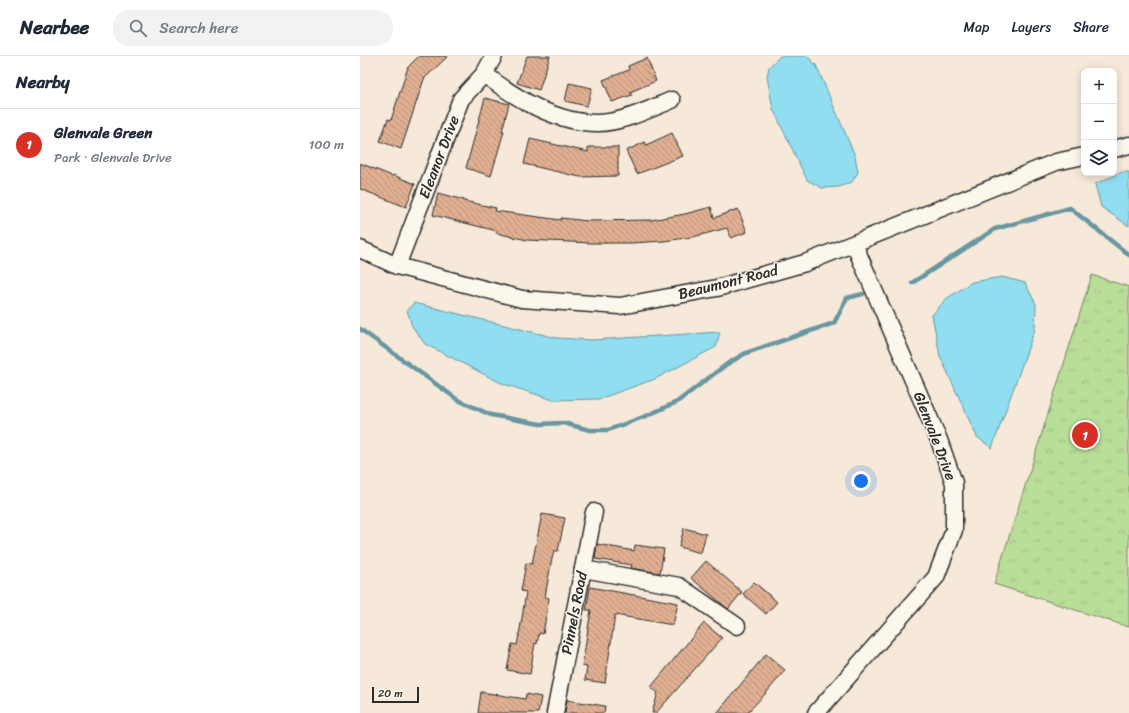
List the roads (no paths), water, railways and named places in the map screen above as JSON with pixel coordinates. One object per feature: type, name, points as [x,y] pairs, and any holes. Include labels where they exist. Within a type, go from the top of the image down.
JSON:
[{"type":"street","name":"Eleanor Drive","points":[[397,266],[461,99],[484,74],[494,56]]},
{"type":"street","points":[[484,74],[513,96],[557,116],[598,123],[638,115],[672,100]]},
{"type":"street","points":[[1117,148],[1129,145]]},
{"type":"street","name":"Beaumont Road","points":[[360,249],[397,266],[522,299],[620,306],[717,288],[805,263],[1056,162],[1081,157]]},
{"type":"street","name":"Glenvale Drive","points":[[816,713],[936,577],[954,530],[954,483],[938,440],[854,244]]},
{"type":"street","name":"Pinnels Road","points":[[555,713],[594,512]]},
{"type":"street","points":[[583,569],[679,586],[737,626]]},
{"type":"water","points":[[780,56],[807,56],[816,65],[855,156],[858,172],[852,182],[839,187],[822,188],[807,180],[773,109],[767,77],[769,67]]},
{"type":"water","points":[[1122,172],[1129,172],[1129,226],[1101,207],[1095,184],[1113,176],[1117,176],[1117,174]]},
{"type":"water","points":[[1002,277],[1025,283],[1036,304],[1035,329],[992,448],[977,437],[940,356],[932,315],[946,299],[972,282]]},
{"type":"water","points":[[414,303],[557,338],[592,340],[720,332],[716,347],[655,379],[599,399],[553,400],[501,383],[425,344],[412,326],[407,310]]},
{"type":"waterway","points":[[912,283],[995,229],[1070,208],[1129,255]]},
{"type":"waterway","points":[[360,329],[458,400],[491,415],[540,424],[563,423],[590,430],[608,430],[646,416],[677,402],[727,364],[746,353],[834,323],[847,298],[863,294]]},
{"type":"place","name":"Glenvale Green","points":[[1085,435]]}]
